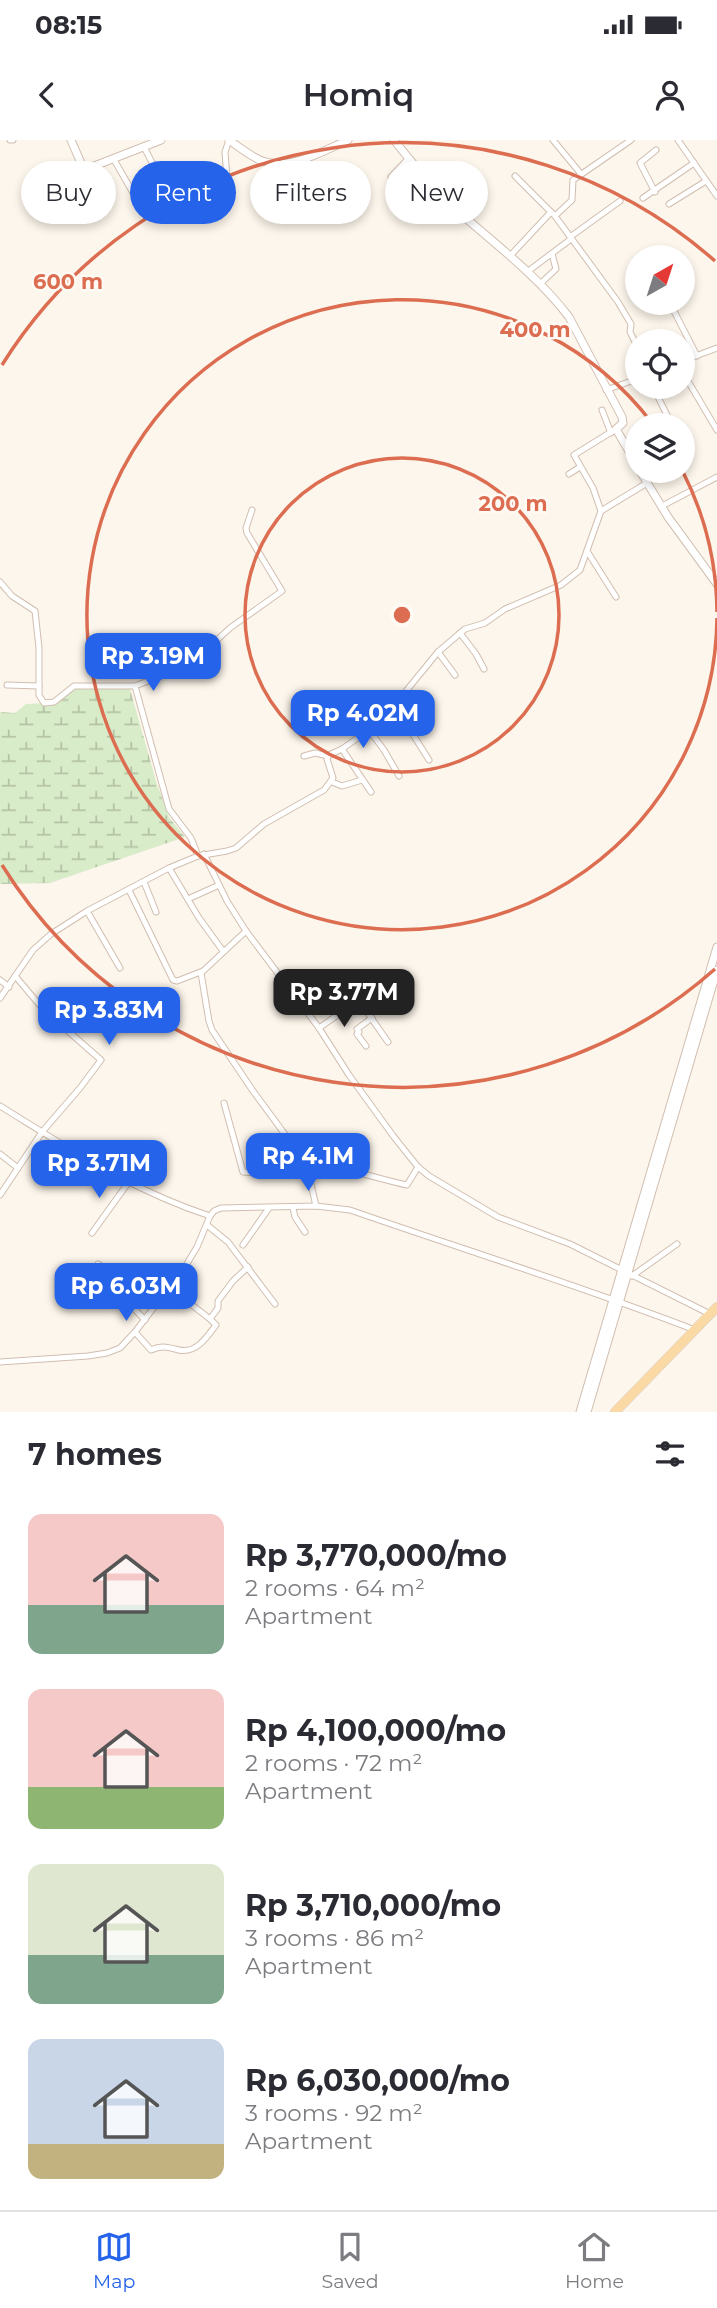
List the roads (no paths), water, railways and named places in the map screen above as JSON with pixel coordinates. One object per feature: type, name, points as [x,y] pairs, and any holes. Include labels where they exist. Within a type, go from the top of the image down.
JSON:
[{"type":"main road","points":[[615,1412],[713,1310]]},
{"type":"street","points":[[71,140],[80,161]]},
{"type":"street","points":[[106,161],[161,140]]},
{"type":"street","points":[[226,161],[229,140],[252,156],[270,163],[298,161],[348,140]]},
{"type":"street","points":[[304,756],[315,753],[328,755],[342,749],[369,730],[438,652],[460,633],[471,626],[487,622],[505,609],[561,585],[580,570],[601,511],[593,488],[574,455],[622,424],[622,417],[563,308],[510,256],[458,211],[408,159],[394,140]]},
{"type":"street","points":[[553,140],[581,174]]},
{"type":"street","points":[[510,256],[553,214],[572,200],[572,182],[631,140]]},
{"type":"street","points":[[678,140],[717,196]]},
{"type":"street","points":[[144,147],[151,161]]},
{"type":"street","points":[[655,192],[640,163],[656,150]]},
{"type":"street","points":[[113,158],[130,187]]},
{"type":"street","points":[[643,198],[694,163]]},
{"type":"street","points":[[515,176],[553,214],[618,302],[631,325],[630,329]]},
{"type":"street","points":[[669,204],[706,181]]},
{"type":"street","points":[[527,272],[620,201]]},
{"type":"street","points":[[540,285],[556,269],[552,254]]},
{"type":"street","points":[[676,315],[697,356],[717,348]]},
{"type":"street","points":[[606,390],[625,383]]},
{"type":"street","points":[[695,394],[717,430]]},
{"type":"street","points":[[602,410],[625,448]]},
{"type":"street","points":[[569,474],[580,467]]},
{"type":"street","points":[[662,506],[717,477]]},
{"type":"street","points":[[601,511],[647,483],[717,584]]},
{"type":"street","points":[[0,582],[12,596],[35,611],[40,700],[51,704],[74,686],[135,685],[188,665],[230,628],[282,591],[246,530],[252,510]]},
{"type":"street","points":[[587,551],[616,597]]},
{"type":"street","points":[[460,633],[477,654],[484,669]]},
{"type":"street","points":[[438,652],[455,675]]},
{"type":"street","points":[[7,684],[39,687]]},
{"type":"street","points":[[135,685],[169,809],[191,838],[246,931],[418,1167],[498,1217],[570,1244],[627,1273],[713,1310]]},
{"type":"street","points":[[391,708],[406,732],[412,733],[429,760]]},
{"type":"street","points":[[369,730],[399,776]]},
{"type":"street","points":[[342,749],[371,792]]},
{"type":"street","points":[[0,998],[41,942],[87,911],[169,868],[201,855],[236,848],[264,824],[320,793],[332,782],[333,774],[328,755]]},
{"type":"street","points":[[332,782],[342,786],[362,780]]},
{"type":"street","points":[[169,868],[223,951]]},
{"type":"street","points":[[144,882],[156,912]]},
{"type":"street","points":[[188,900],[219,885]]},
{"type":"street","points":[[130,890],[173,980],[177,981],[202,971],[246,931]]},
{"type":"street","points":[[87,911],[120,968]]},
{"type":"street","points":[[627,1273],[717,947]]},
{"type":"street","points":[[580,1412],[627,1273],[717,970]]},
{"type":"street","points":[[202,971],[201,978],[212,1030],[309,1169],[316,1206]]},
{"type":"street","points":[[0,1195],[41,1132],[80,1088],[101,1059],[43,1009],[16,977]]},
{"type":"street","points":[[0,980],[9,987]]},
{"type":"street","points":[[351,989],[388,1042]]},
{"type":"street","points":[[327,992],[342,1012]]},
{"type":"street","points":[[319,1028],[359,1000]]},
{"type":"street","points":[[366,1046],[357,1034],[357,1029],[372,1018]]},
{"type":"street","points":[[225,1103],[243,1172],[270,1174],[326,1166],[407,1185],[418,1167]]},
{"type":"street","points":[[0,1106],[128,1183],[173,1204],[210,1216]]},
{"type":"street","points":[[0,1154],[18,1167]]},
{"type":"street","points":[[92,1233],[128,1183]]},
{"type":"street","points":[[0,1362],[107,1353],[120,1348],[170,1288],[192,1256],[210,1216],[220,1208],[316,1206],[350,1210],[616,1300],[695,1330]]},
{"type":"street","points":[[243,1245],[269,1208]]},
{"type":"street","points":[[293,1208],[295,1217],[305,1231]]},
{"type":"street","points":[[207,1224],[228,1242],[275,1304]]},
{"type":"street","points":[[627,1273],[677,1244]]},
{"type":"street","points":[[98,1264],[104,1268],[118,1293],[145,1320]]},
{"type":"street","points":[[210,1319],[218,1308],[218,1301],[248,1267]]},
{"type":"street","points":[[135,1332],[150,1349],[164,1346],[184,1351],[200,1344],[216,1326],[170,1288]]},
{"type":"street","points":[[587,1412],[616,1300]]}]
